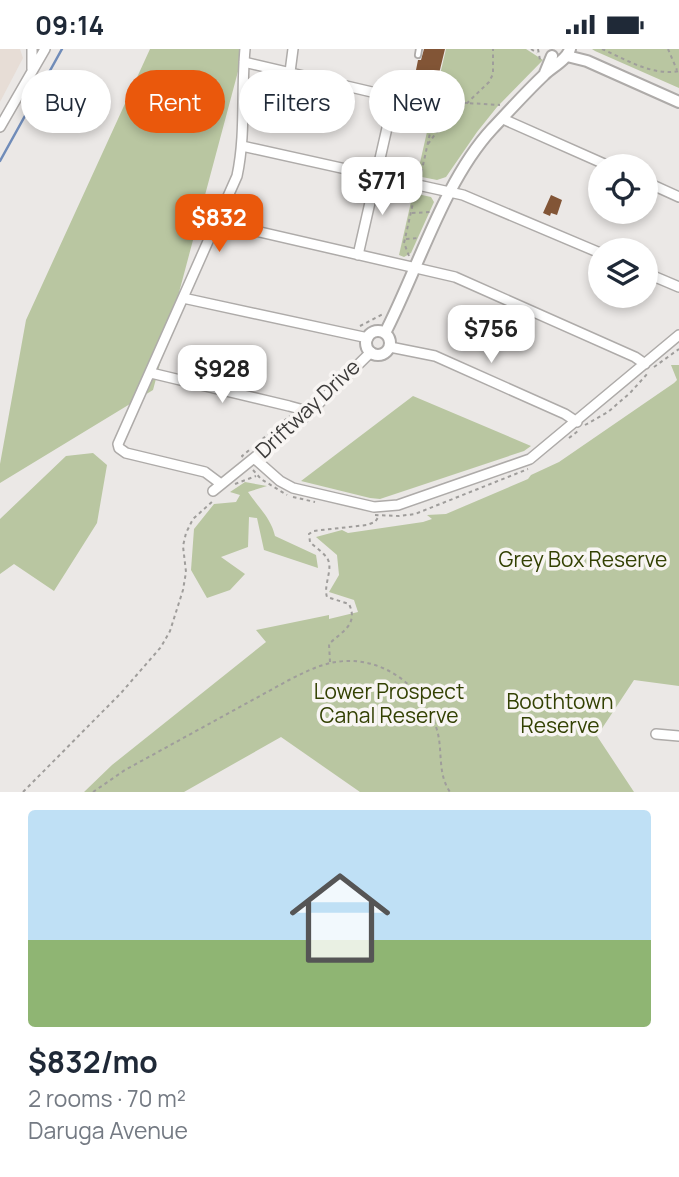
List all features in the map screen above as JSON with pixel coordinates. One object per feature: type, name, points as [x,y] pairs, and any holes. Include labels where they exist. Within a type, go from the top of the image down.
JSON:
[{"type":"street","points":[[32,49],[32,69]]},
{"type":"street","points":[[0,127],[45,49]]},
{"type":"street","points":[[218,490],[205,472],[125,453],[119,448],[120,438],[237,176],[242,146],[245,49]]},
{"type":"street","points":[[290,70],[293,49]]},
{"type":"street","points":[[385,333],[413,264],[470,157],[543,75],[555,52]]},
{"type":"street","points":[[555,52],[679,95]]},
{"type":"street","points":[[555,52],[587,61],[679,102]]},
{"type":"street","points":[[244,62],[281,70]]},
{"type":"street","points":[[355,88],[389,96],[391,106],[358,255]]},
{"type":"street","points":[[503,119],[588,157]]},
{"type":"street","points":[[242,146],[450,192],[480,201],[588,248]]},
{"type":"street","points":[[658,187],[679,197]]},
{"type":"street","points":[[217,222],[358,255],[413,264],[466,280],[635,356],[645,364]]},
{"type":"street","points":[[658,278],[679,287]]},
{"type":"street","points":[[183,298],[368,338]]},
{"type":"street","points":[[368,338],[377,331],[385,333],[390,347]]},
{"type":"street","points":[[255,459],[280,481],[293,488],[362,505],[398,505],[530,459],[679,335]]},
{"type":"street","points":[[368,338],[371,352],[381,354],[390,347],[435,356],[565,414],[577,422]]},
{"type":"street","name":"Driftway Drive","points":[[218,490],[307,415],[371,352]]},
{"type":"street","points":[[150,373],[289,405],[307,415]]},
{"type":"street","points":[[656,734],[679,736]]},
{"type":"path","points":[[427,145],[489,82],[493,74],[493,49]]},
{"type":"path","points":[[531,49],[555,52]]},
{"type":"path","points":[[602,49],[646,69],[663,73],[678,71],[667,49]]},
{"type":"path","points":[[465,103],[502,105]]},
{"type":"path","points":[[413,264],[404,248],[405,239],[430,133]]},
{"type":"path","points":[[411,213],[431,212]]},
{"type":"path","points":[[405,239],[420,238]]},
{"type":"path","points":[[234,485],[257,475]]},
{"type":"path","points":[[23,792],[121,693],[161,647],[170,631],[183,590],[186,572],[183,546],[186,533],[193,519],[218,490]]},
{"type":"path","points":[[330,663],[329,644],[348,628],[352,611],[348,604],[327,597],[325,586],[329,562],[310,542],[309,534],[317,530],[368,525],[375,522],[379,516]]},
{"type":"path","points":[[93,792],[125,770],[314,667],[358,661],[400,677],[421,697],[438,733],[443,776],[450,792]]},
{"type":"shaded area","points":[[0,49],[20,49],[23,58],[0,102]]},
{"type":"green space","points":[[150,49],[244,49],[225,120],[225,70],[140,70]]},
{"type":"green space","points":[[446,49],[526,49],[543,60],[497,107],[446,177],[437,180],[417,176],[427,133],[465,133],[465,70],[441,70]]},
{"type":"green space","points":[[592,49],[679,49],[679,88],[595,51]]},
{"type":"green space","points":[[125,104],[125,133],[222,133],[153,390],[0,483],[0,464],[26,320]]},
{"type":"green space","points":[[413,193],[431,197],[434,202],[411,253],[404,257],[399,255]]},
{"type":"green space","points":[[671,365],[679,365],[679,686],[634,680],[597,736],[634,792],[360,792],[281,737],[184,792],[84,792],[112,765],[266,642],[256,630],[358,612],[354,600],[329,592],[339,575],[337,555],[316,537],[342,530],[348,533],[423,522],[432,519],[427,515],[446,514],[528,479],[559,462],[674,383],[677,380]]},
{"type":"green space","points":[[413,396],[531,446],[524,451],[380,499],[301,481]]},
{"type":"green space","points":[[93,453],[107,465],[97,523],[54,591],[14,564],[0,574],[0,519],[66,456]]},
{"type":"green space","points":[[245,482],[267,486],[248,492],[267,518],[275,536],[316,555],[318,568],[264,550],[257,518],[249,517],[248,547],[221,557],[245,574],[230,590],[207,598],[191,570],[194,529],[214,504],[236,502],[240,495],[230,492]]},
{"type":"building","points":[[424,49],[445,49],[440,70],[416,70],[418,60],[421,60]]},
{"type":"building","points":[[551,195],[562,200],[557,215],[551,213],[550,216],[543,213]]},
{"type":"waterway","points":[[0,161],[62,49]]},
{"type":"park label","name":"Grey Box Reserve","points":[[583,560]]},
{"type":"park label","name":"Lower Prospect Canal Reserve","points":[[389,704]]},
{"type":"park label","name":"Boothtown Reserve","points":[[560,714]]}]
